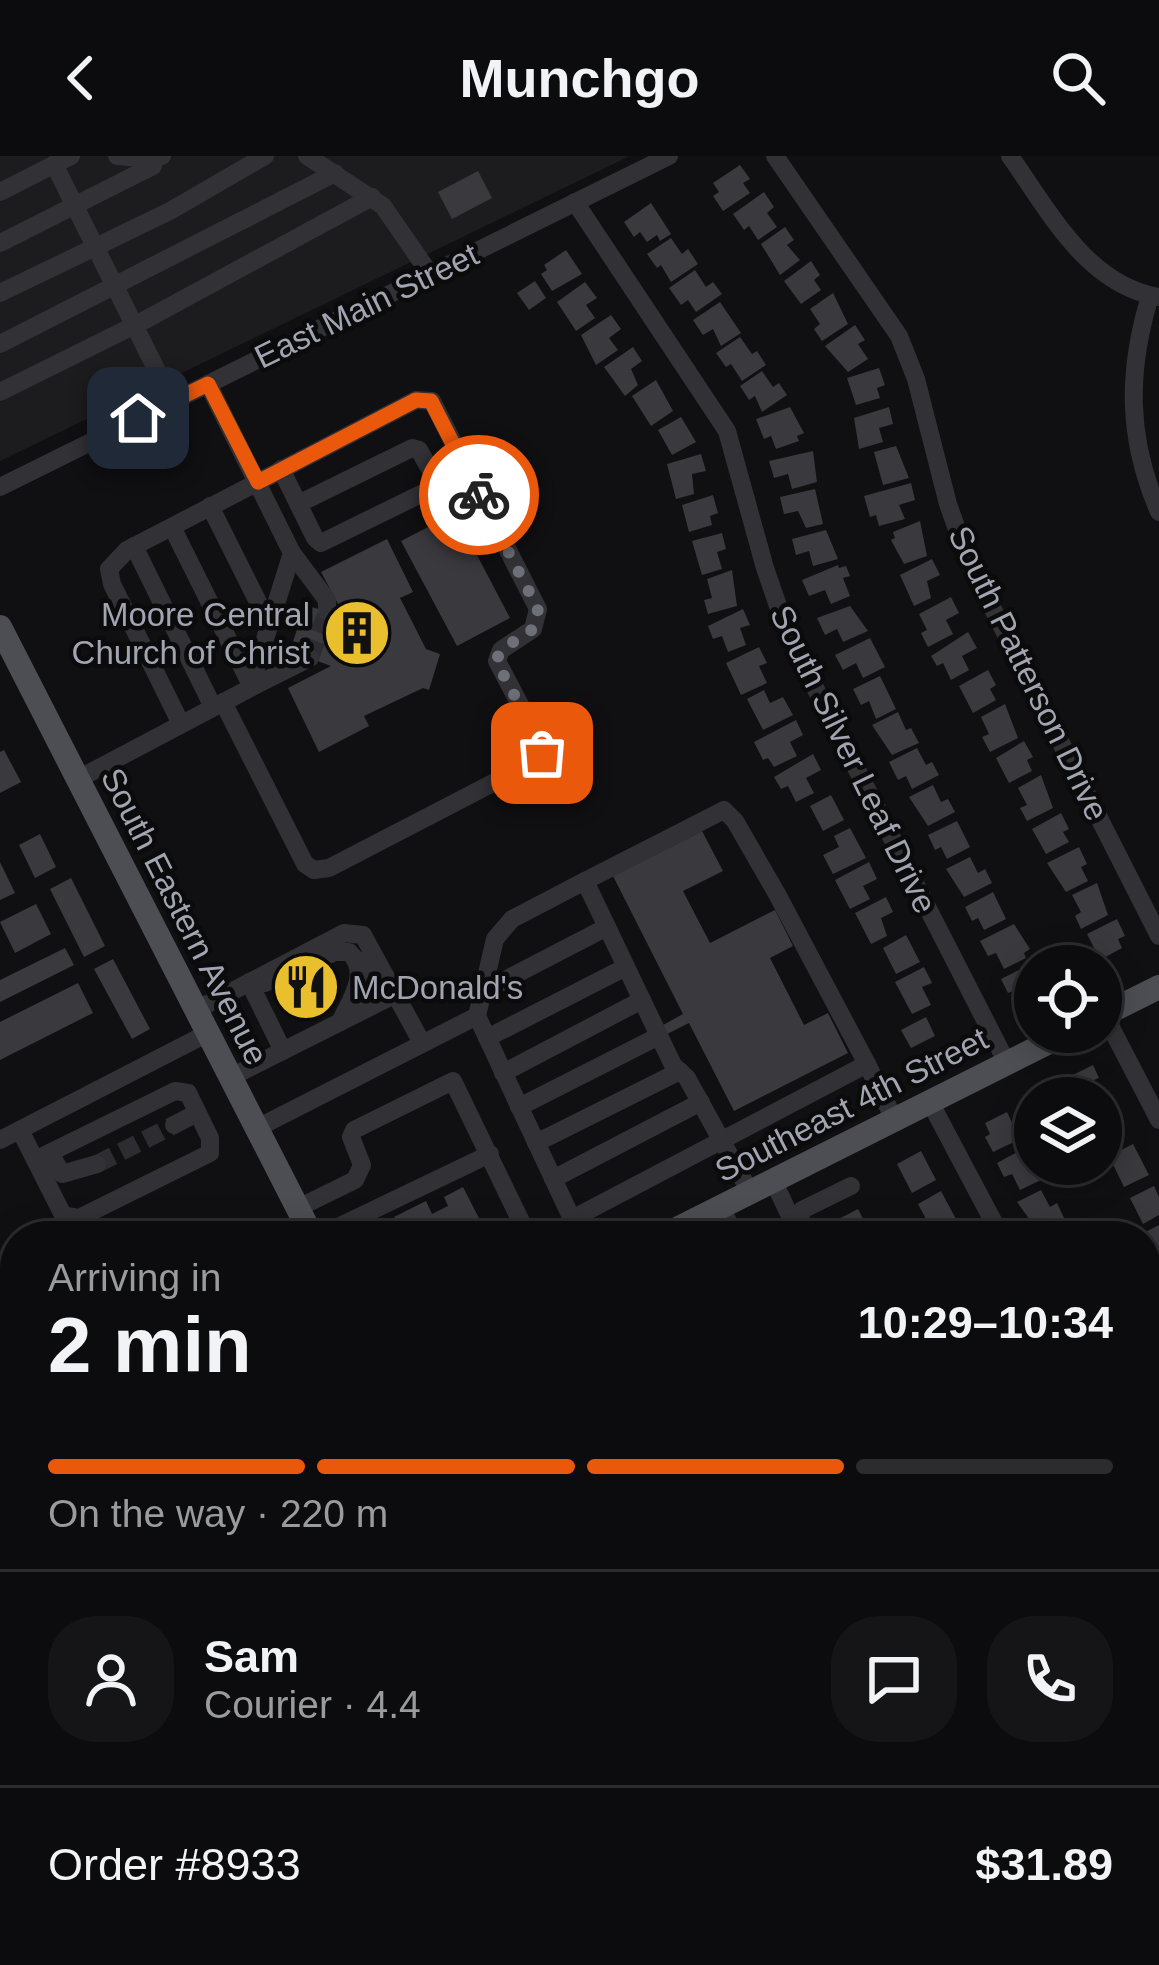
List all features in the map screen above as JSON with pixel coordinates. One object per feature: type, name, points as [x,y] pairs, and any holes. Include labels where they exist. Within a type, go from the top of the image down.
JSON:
[{"type":"main road","name":"South Eastern Avenue","points":[[0,627],[8,660],[78,779],[306,1221]]},
{"type":"main road","points":[[1122,1005],[1159,987]]},
{"type":"main road","name":"Southeast 4th Street","points":[[693,1221],[1027,1053]]},
{"type":"street","points":[[117,156],[157,161]]},
{"type":"street","points":[[0,293],[170,211],[266,156]]},
{"type":"street","points":[[308,156],[383,206],[430,274]]},
{"type":"street","name":"East Main Street","points":[[0,487],[669,156]]},
{"type":"street","name":"South Patterson Drive","points":[[775,156],[899,337],[916,379],[948,504],[968,560],[1159,936]]},
{"type":"street","points":[[1010,156],[1089,261],[1107,277],[1155,297],[1137,345],[1131,394],[1140,462],[1159,512]]},
{"type":"street","points":[[0,192],[62,160],[74,206],[172,401]]},
{"type":"street","points":[[0,243],[157,161]]},
{"type":"street","points":[[0,344],[334,173]]},
{"type":"street","points":[[0,392],[372,196]]},
{"type":"street","name":"South Silver Leaf Drive","points":[[574,202],[727,431],[788,635],[1007,1063]]},
{"type":"street","points":[[208,384],[292,553],[328,600],[327,612]]},
{"type":"street","points":[[134,546],[304,863],[314,870],[329,868],[537,760],[541,745],[496,661],[501,650],[533,629],[538,609],[431,401],[416,400],[134,546],[110,569],[112,584],[181,724]]},
{"type":"street","points":[[298,504],[412,448],[421,453],[435,478],[434,487]]},
{"type":"street","points":[[281,470],[315,538],[325,543],[466,470]]},
{"type":"street","points":[[210,506],[270,626]]},
{"type":"street","points":[[172,526],[254,686]]},
{"type":"street","points":[[254,686],[292,553]]},
{"type":"street","points":[[78,779],[310,658]]},
{"type":"street","points":[[573,1221],[477,1016],[495,939],[512,919],[724,810],[735,820],[777,895],[894,1119]]},
{"type":"street","points":[[586,881],[680,1071],[722,1138],[798,1221]]},
{"type":"street","points":[[482,992],[607,927]]},
{"type":"street","points":[[0,1140],[135,1072],[249,982],[344,933],[363,935],[422,1043]]},
{"type":"street","points":[[249,982],[271,984],[335,952],[349,952],[371,979],[370,991],[340,1022]]},
{"type":"street","points":[[487,1038],[626,967]]},
{"type":"street","points":[[249,982],[283,1052]]},
{"type":"street","points":[[231,1077],[396,994]]},
{"type":"street","points":[[503,1073],[642,1000]]},
{"type":"street","points":[[256,1128],[477,1016]]},
{"type":"street","points":[[519,1107],[659,1036]]},
{"type":"street","points":[[1122,1052],[1159,1120]]},
{"type":"street","points":[[587,1221],[722,1138],[867,1064]]},
{"type":"street","points":[[536,1143],[680,1071]]},
{"type":"street","points":[[135,1072],[151,1103]]},
{"type":"street","points":[[298,1208],[355,1180],[362,1160],[351,1132],[450,1081],[456,1083],[521,1221]]},
{"type":"street","points":[[175,1090],[188,1093],[210,1138],[210,1153],[79,1218],[63,1215],[42,1156],[175,1090]]},
{"type":"street","points":[[553,1179],[701,1102]]},
{"type":"street","points":[[930,1102],[993,1221]]},
{"type":"street","points":[[174,1125],[197,1113]]},
{"type":"street","points":[[20,1130],[62,1174],[97,1164]]},
{"type":"street","points":[[350,1221],[490,1154]]},
{"type":"street","points":[[803,1221],[802,1210],[850,1186]]},
{"type":"street","points":[[721,1207],[728,1221]]},
{"type":"street","points":[[359,1217],[361,1221]]},
{"type":"shaded area","points":[[0,156],[630,156],[0,461]]},
{"type":"building","points":[[740,165],[750,179],[743,183],[750,193],[723,211],[713,196],[719,192],[713,183]]},
{"type":"building","points":[[478,171],[492,198],[452,219],[438,192]]},
{"type":"building","points":[[764,192],[774,207],[767,213],[777,227],[758,240],[733,214]]},
{"type":"building","points":[[651,203],[671,234],[647,242],[640,232],[634,237],[624,222]]},
{"type":"building","points":[[785,227],[794,240],[787,245],[800,260],[780,275],[761,244]]},
{"type":"building","points":[[671,238],[682,254],[688,249],[698,264],[671,282],[647,254]]},
{"type":"building","points":[[566,250],[582,274],[552,291],[541,274],[547,270],[544,265]]},
{"type":"building","points":[[811,261],[820,275],[814,280],[821,290],[801,304],[784,281]]},
{"type":"building","points":[[695,270],[706,287],[713,282],[722,294],[696,312],[688,300],[681,305],[669,288]]},
{"type":"building","points":[[535,281],[546,298],[529,310],[517,293]]},
{"type":"building","points":[[585,282],[597,298],[586,305],[595,318],[576,331],[557,302]]},
{"type":"building","points":[[833,293],[848,324],[822,341],[814,329],[820,324],[810,309]]},
{"type":"building","points":[[720,302],[741,333],[721,346],[713,329],[703,335],[693,320]]},
{"type":"building","points":[[611,315],[621,329],[609,338],[618,350],[596,365],[581,335]]},
{"type":"building","points":[[855,325],[865,340],[858,344],[868,359],[848,372],[825,346]]},
{"type":"building","points":[[740,337],[766,365],[742,381],[716,353]]},
{"type":"building","points":[[633,347],[642,361],[631,369],[638,385],[625,396],[604,367]]},
{"type":"building","points":[[879,368],[885,385],[877,388],[880,398],[856,405],[847,378]]},
{"type":"building","points":[[762,371],[773,387],[779,383],[787,395],[762,412],[755,396],[749,400],[740,386]]},
{"type":"building","points":[[656,380],[673,411],[651,426],[632,396]]},
{"type":"building","points":[[790,407],[804,433],[797,436],[799,441],[776,449],[771,436],[764,439],[756,419]]},
{"type":"building","points":[[889,407],[893,424],[879,428],[883,442],[859,449],[854,418]]},
{"type":"building","points":[[681,417],[696,442],[672,455],[658,430]]},
{"type":"building","points":[[896,446],[909,478],[883,485],[874,452]]},
{"type":"building","points":[[813,451],[817,482],[792,489],[788,474],[774,478],[769,461]]},
{"type":"building","points":[[701,454],[706,471],[692,474],[694,494],[676,499],[667,464]]},
{"type":"building","points":[[911,483],[915,500],[899,505],[905,519],[879,526],[876,515],[870,517],[864,496]]},
{"type":"building","points":[[815,489],[823,524],[806,528],[798,511],[784,514],[780,497]]},
{"type":"building","points":[[713,495],[718,513],[710,516],[712,525],[689,532],[682,505]]},
{"type":"building","points":[[455,513],[510,618],[457,646],[401,541]]},
{"type":"building","points":[[920,521],[927,556],[904,564],[891,540],[893,532]]},
{"type":"building","points":[[826,530],[838,559],[813,566],[809,551],[796,555],[792,539]]},
{"type":"building","points":[[722,533],[726,549],[717,552],[722,569],[702,575],[692,541]]},
{"type":"building","name":"Moore Central Church of Christ","points":[[387,539],[413,592],[400,598],[426,649],[440,654],[429,690],[423,688],[364,716],[369,726],[319,752],[288,688],[331,666],[290,651],[305,605],[345,617],[321,572]]},
{"type":"building","points":[[932,559],[940,575],[927,581],[931,598],[914,606],[900,575]]},
{"type":"building","points":[[846,566],[850,576],[843,578],[850,596],[831,604],[825,590],[809,596],[802,580]]},
{"type":"building","points":[[732,570],[737,606],[708,614],[704,600],[712,598],[707,579]]},
{"type":"building","points":[[951,597],[959,613],[946,620],[953,634],[928,647],[919,614]]},
{"type":"building","points":[[850,606],[868,631],[843,642],[837,629],[825,635],[817,618]]},
{"type":"building","points":[[743,609],[750,625],[740,628],[746,645],[728,652],[722,636],[713,639],[708,626]]},
{"type":"building","points":[[968,632],[977,648],[962,656],[969,670],[951,680],[943,663],[937,666],[931,656]]},
{"type":"building","points":[[870,638],[885,667],[863,678],[856,663],[843,670],[835,655]]},
{"type":"building","points":[[759,647],[767,663],[759,666],[767,683],[741,695],[726,663]]},
{"type":"building","points":[[988,670],[996,685],[990,689],[996,700],[973,713],[959,686]]},
{"type":"building","points":[[880,676],[896,709],[876,719],[869,701],[861,705],[853,689]]},
{"type":"building","points":[[764,690],[770,703],[783,697],[793,715],[763,730],[747,699]]},
{"type":"building","points":[[1005,704],[1018,738],[990,752],[982,737],[989,734],[981,717]]},
{"type":"building","points":[[898,712],[919,743],[892,755],[872,725]]},
{"type":"building","points":[[796,720],[803,735],[790,742],[797,756],[774,767],[768,758],[763,760],[754,742]]},
{"type":"building","points":[[1024,741],[1033,757],[1027,760],[1032,771],[1009,783],[996,758]]},
{"type":"building","points":[[917,748],[926,765],[932,762],[939,775],[912,789],[906,776],[898,780],[889,762]]},
{"type":"building","points":[[4,750],[21,782],[0,793],[0,752]]},
{"type":"building","points":[[813,754],[821,770],[806,778],[814,793],[796,802],[788,786],[781,789],[774,777]]},
{"type":"building","points":[[1041,775],[1053,808],[1027,821],[1020,808],[1027,805],[1018,788]]},
{"type":"building","points":[[933,785],[941,802],[948,799],[955,812],[928,826],[909,797]]},
{"type":"building","points":[[831,795],[844,820],[823,831],[810,806]]},
{"type":"building","points":[[1061,813],[1069,842],[1046,854],[1032,829]]},
{"type":"building","points":[[957,821],[970,847],[947,859],[941,847],[935,850],[928,835]]},
{"type":"building","points":[[850,828],[866,858],[833,874],[823,855],[839,847],[834,836]]},
{"type":"building","points":[[702,831],[723,871],[683,891],[710,943],[775,910],[793,946],[770,958],[804,1025],[828,1013],[848,1053],[734,1111],[689,1023],[667,1034],[663,1025],[683,1014],[613,876]]},
{"type":"building","points":[[40,834],[56,867],[35,878],[19,845]]},
{"type":"building","points":[[1079,847],[1088,881],[1066,892],[1047,863]]},
{"type":"building","points":[[970,857],[978,873],[985,869],[992,883],[964,897],[946,869]]},
{"type":"building","points":[[0,862],[15,893],[0,900]]},
{"type":"building","points":[[869,862],[877,879],[863,886],[870,899],[850,909],[835,880]]},
{"type":"building","points":[[71,878],[105,946],[84,957],[50,889]]},
{"type":"building","points":[[1097,883],[1108,915],[1081,929],[1075,916],[1081,912],[1072,895]]},
{"type":"building","points":[[993,892],[1006,919],[984,930],[965,907]]},
{"type":"building","points":[[886,897],[893,912],[881,918],[887,936],[871,944],[855,913]]},
{"type":"building","points":[[36,904],[51,934],[15,953],[0,922]]},
{"type":"building","points":[[1117,919],[1125,936],[1118,939],[1121,945],[1092,945],[1087,934]]},
{"type":"building","points":[[1014,924],[1027,945],[1014,945],[1014,964],[1004,969],[996,953],[988,956],[980,941]]},
{"type":"building","points":[[906,935],[920,962],[896,974],[883,948]]},
{"type":"building","points":[[65,948],[74,965],[0,1002],[0,980]]},
{"type":"building","points":[[113,959],[150,1029],[132,1039],[94,969]]},
{"type":"building","name":"McDonald's","points":[[325,961],[339,988],[287,1014],[273,987]]},
{"type":"building","points":[[924,967],[932,983],[922,987],[931,1005],[912,1014],[895,982]]},
{"type":"building","points":[[1014,972],[1014,991],[1008,993],[1001,979]]},
{"type":"building","points":[[78,983],[93,1013],[0,1060],[0,1022]]},
{"type":"building","points":[[926,1017],[935,1036],[911,1048],[901,1030]]},
{"type":"building","points":[[1093,1065],[1099,1077],[1069,1077]]},
{"type":"building","points":[[1007,1112],[1014,1142],[993,1152],[985,1137],[990,1134],[985,1123]]},
{"type":"building","points":[[1133,1144],[1149,1175],[1124,1187],[1122,1183],[1122,1150]]},
{"type":"building","points":[[921,1151],[936,1180],[912,1193],[897,1164]]},
{"type":"building","points":[[1014,1154],[1014,1178],[1012,1174],[1004,1177],[997,1163]]},
{"type":"building","points":[[1154,1186],[1159,1215],[1142,1221],[1130,1198]]},
{"type":"building","points":[[463,1187],[480,1221],[396,1221],[394,1217],[426,1201],[432,1214],[448,1206],[444,1197]]},
{"type":"building","points":[[1041,1190],[1050,1207],[1057,1203],[1064,1218],[1031,1221],[1017,1202]]},
{"type":"building","points":[[941,1191],[957,1221],[927,1221],[918,1204]]},
{"type":"building","points":[[858,1209],[864,1221],[835,1221]]},
{"type":"tunnel","points":[[310,658],[327,612]]},
{"type":"tunnel","points":[[97,1164],[174,1125]]},
{"type":"way so far","points":[[479,495],[538,609],[533,629],[501,650],[496,661],[542,753]]},
{"type":"place","name":"Moore Central Church of Christ","points":[[357,633]]},
{"type":"place","name":"McDonald's","points":[[306,987]]},
{"type":"route","points":[[138,418],[208,384],[258,482],[416,400],[431,401],[479,495]]}]
